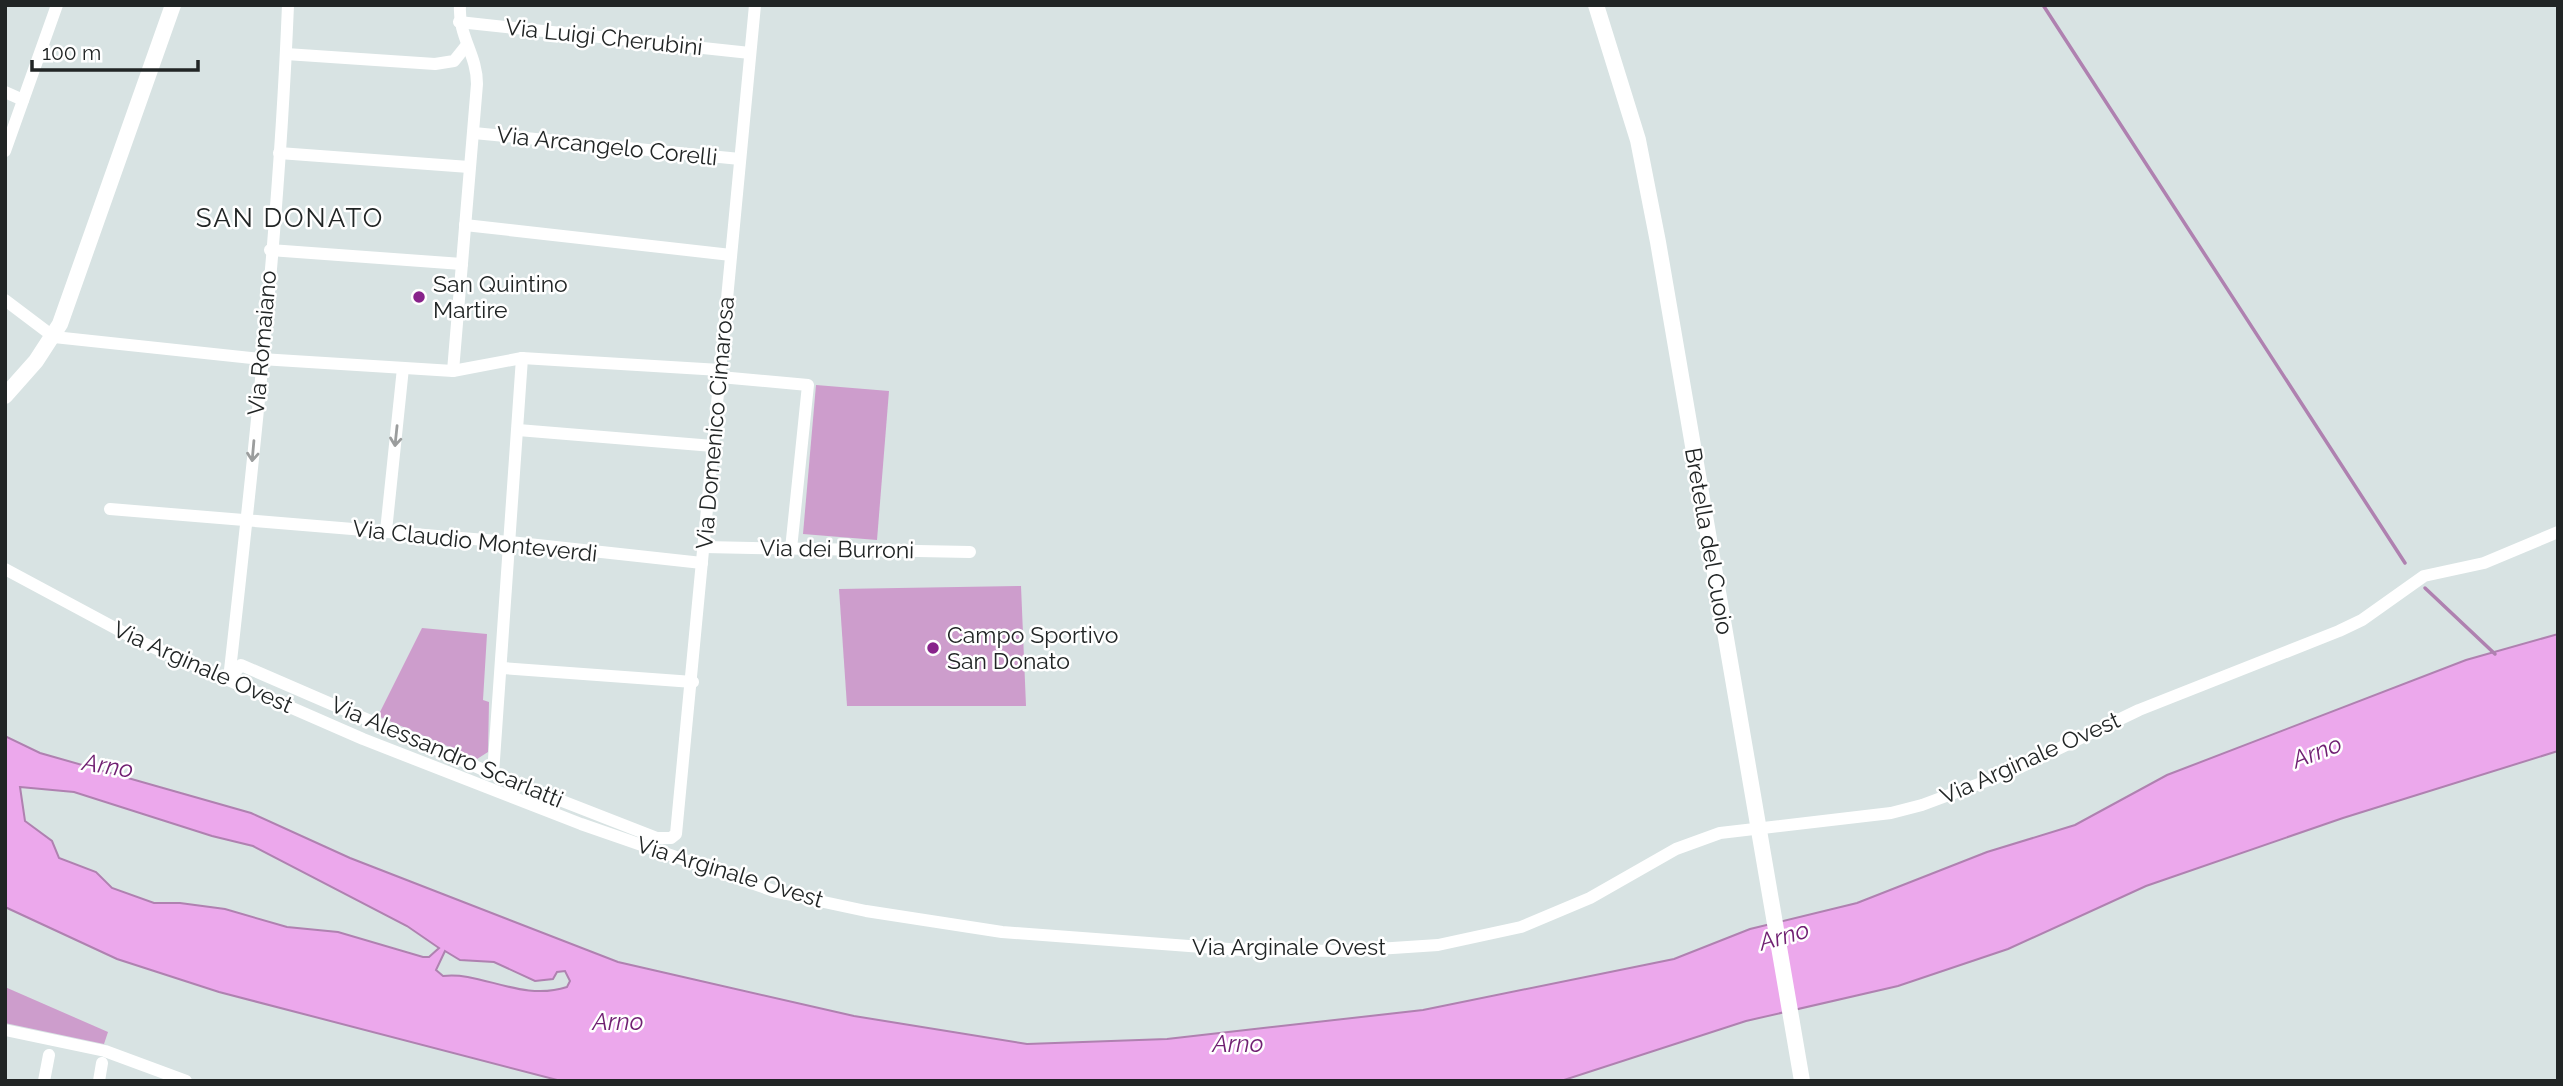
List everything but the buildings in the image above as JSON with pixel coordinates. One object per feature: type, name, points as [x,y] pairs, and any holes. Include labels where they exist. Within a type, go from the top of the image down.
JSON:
[{"type":"main road","points":[[5,396],[54,337],[173,5]]},
{"type":"main road","name":"Bretella del Cuoio","points":[[1596,5],[1623,85],[1658,242],[1802,1081]]},
{"type":"street","points":[[5,152],[57,5]]},
{"type":"street","name":"Via Romaiano","points":[[229,679],[247,521],[279,153],[288,5]]},
{"type":"street","points":[[453,371],[477,70],[459,22],[460,5]]},
{"type":"street","name":"Via Domenico Cimarosa","points":[[671,838],[679,827],[755,5]]},
{"type":"street","name":"Via Luigi Cherubini","points":[[459,22],[750,53]]},
{"type":"street","points":[[286,54],[447,64],[454,61],[466,46]]},
{"type":"street","points":[[5,92],[23,100]]},
{"type":"street","name":"Via Arcangelo Corelli","points":[[474,133],[740,159]]},
{"type":"street","points":[[279,153],[469,167]]},
{"type":"street","points":[[465,225],[730,255]]},
{"type":"street","points":[[270,250],[462,264]]},
{"type":"street","points":[[5,300],[54,337],[261,359],[453,371],[522,358],[720,374],[808,386],[791,549]]},
{"type":"street","points":[[493,774],[522,358]]},
{"type":"street","points":[[386,531],[403,368]]},
{"type":"street","points":[[519,427],[713,446]]},
{"type":"street","name":"Via Claudio Monteverdi","points":[[110,509],[510,542],[702,563]]},
{"type":"street","name":"Via Arginale Ovest","points":[[5,569],[141,642],[447,774],[776,892],[866,911],[1002,932],[1216,949],[1348,951],[1438,945],[1521,927],[1590,898],[1676,849],[1720,833],[1891,813],[1922,806],[2008,773],[2139,710],[2339,631],[2362,620],[2424,576],[2484,563],[2558,532]]},
{"type":"street","name":"Via dei Burroni","points":[[704,547],[970,552]]},
{"type":"street","name":"Via Alessandro Scarlatti","points":[[229,679],[241,665],[493,774],[657,838],[671,838]]},
{"type":"street","points":[[502,668],[693,682]]},
{"type":"street","points":[[5,1030],[104,1051],[183,1079]]},
{"type":"street","points":[[44,1081],[49,1055]]},
{"type":"street","points":[[99,1081],[102,1063]]},
{"type":"shaded area","points":[[816,385],[889,391],[877,540],[803,534]]},
{"type":"shaded area","name":"Campo Sportivo San Donato","points":[[1021,586],[1026,706],[847,706],[839,589]]},
{"type":"shaded area","points":[[422,628],[487,634],[483,700],[489,702],[488,752],[477,759],[378,716]]},
{"type":"shaded area","points":[[5,987],[108,1032],[104,1044],[5,1023]]},
{"type":"water","name":"Arno","points":[[2558,634],[2558,751],[2343,818],[2146,886],[2008,949],[1898,986],[1746,1021],[1561,1081],[561,1081],[219,992],[117,959],[5,907],[5,736],[40,753],[251,813],[350,858],[618,962],[854,1016],[1027,1044],[1167,1039],[1423,1010],[1674,959],[1750,929],[1857,903],[1987,852],[2075,825],[2167,775],[2466,660]],"holes":[[[20,787],[74,792],[212,836],[253,846],[407,926],[439,948],[429,957],[423,957],[338,932],[287,927],[225,909],[180,903],[154,903],[112,888],[96,872],[59,858],[52,841],[25,821]],[[445,951],[460,960],[494,962],[535,981],[553,979],[557,972],[565,971],[570,981],[567,987],[534,991],[472,978],[443,976],[436,970]]]},
{"type":"waterway","points":[[2043,5],[2405,563]]},
{"type":"waterway","points":[[2425,588],[2495,654]]},
{"type":"place","name":"San Quintino Martire","points":[[419,297]]},
{"type":"place","name":"Campo Sportivo San Donato","points":[[933,648]]},
{"type":"district","name":"SAN DONATO","points":[[290,218]]}]
